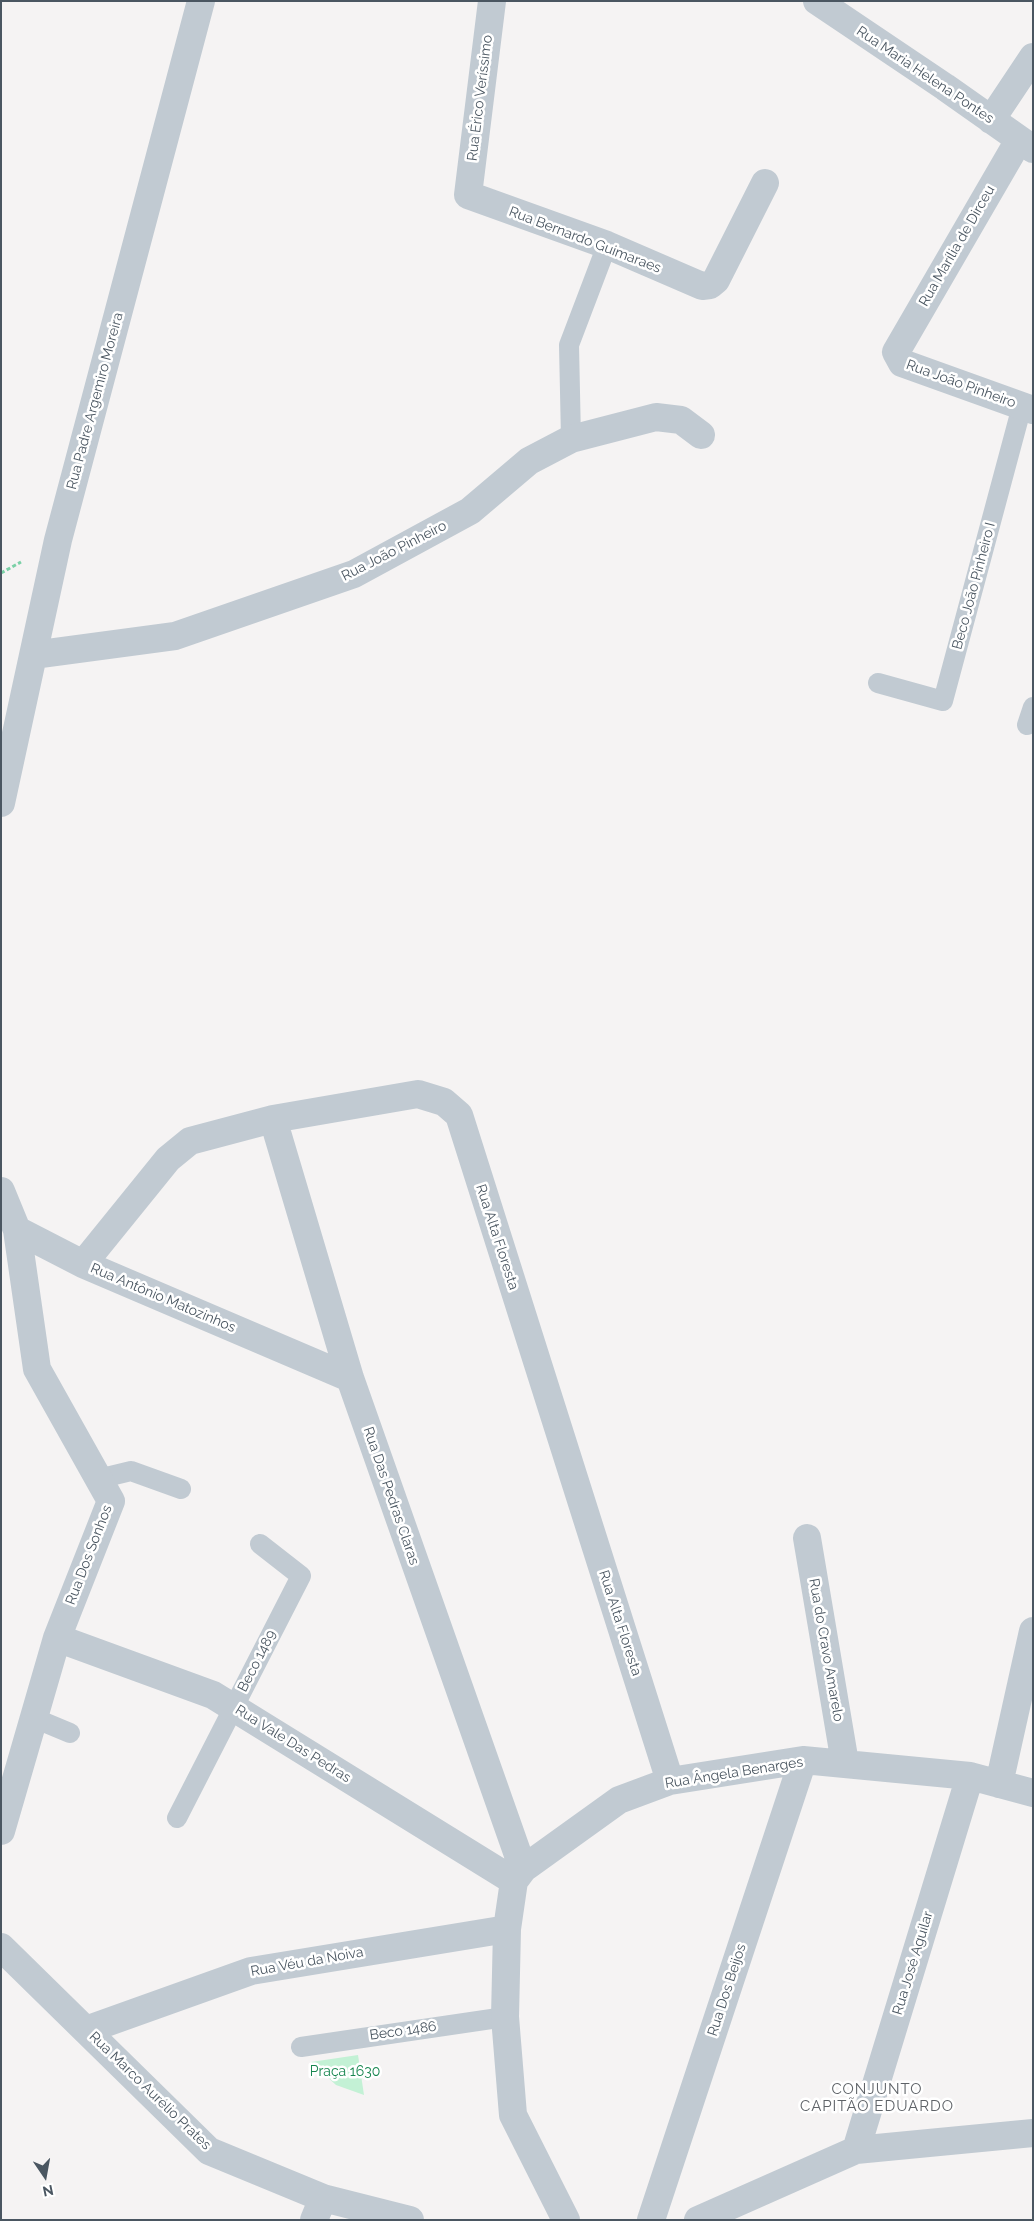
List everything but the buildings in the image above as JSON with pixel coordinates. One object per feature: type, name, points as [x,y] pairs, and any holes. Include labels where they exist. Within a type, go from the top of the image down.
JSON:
[{"type":"street","name":"Rua Padre Argemiro Moreira","points":[[1,803],[58,540],[201,1]]},
{"type":"street","name":"Rua Érico Veríssimo","points":[[468,195],[492,1]]},
{"type":"street","name":"Rua Maria Helena Pontes","points":[[818,1],[1026,144]]},
{"type":"street","points":[[992,120],[1033,57]]},
{"type":"street","name":"Rua Marília de Dirceu","points":[[896,352],[1026,144]]},
{"type":"street","name":"Rua Bernardo Guimaraes","points":[[468,195],[607,245],[702,286],[710,285],[716,280],[766,183]]},
{"type":"street","name":"Rua João Pinheiro","points":[[896,352],[902,363],[1028,408]]},
{"type":"street","name":"Rua João Pinheiro","points":[[33,655],[175,636],[354,574],[470,511],[529,460],[571,439],[656,417],[681,420],[701,435]]},
{"type":"street","name":"Rua Alta Floresta","points":[[83,1264],[177,1150],[190,1141],[273,1119],[418,1094],[444,1102],[459,1115],[670,1781]]},
{"type":"street","name":"Rua Das Pedras Claras","points":[[273,1119],[350,1378],[518,1875]]},
{"type":"street","points":[[1,1191],[17,1230]]},
{"type":"street","name":"Rua Antônio Matozinhos","points":[[17,1230],[83,1264],[350,1378]]},
{"type":"street","name":"Rua Dos Sonhos","points":[[1,1831],[57,1638],[111,1501],[37,1369],[17,1230]]},
{"type":"street","name":"Rua do Cravo Amarelo","points":[[807,1538],[845,1763]]},
{"type":"street","points":[[999,1784],[1033,1631]]},
{"type":"street","name":"Rua Vale Das Pedras","points":[[57,1638],[213,1695],[518,1875]]},
{"type":"street","name":"Rua Ângela Benarges","points":[[518,1875],[619,1800],[670,1781],[803,1760],[970,1776],[1033,1793]]},
{"type":"street","name":"Rua Dos Beijos","points":[[651,2220],[803,1760]]},
{"type":"street","name":"Rua José Aguilar","points":[[856,2150],[970,1776]]},
{"type":"street","points":[[518,1875],[507,1929],[505,2017],[513,2115],[566,2220]]},
{"type":"street","name":"Rua Véu da Noiva","points":[[86,2030],[251,1971],[507,1929]]},
{"type":"street","name":"Rua Marco Aurélio Prates","points":[[1,1947],[209,2151],[319,2209],[410,2220]]},
{"type":"street","points":[[698,2220],[856,2150],[1033,2133]]},
{"type":"lane","points":[[571,439],[568,345],[607,245]]},
{"type":"lane","name":"Beco João Pinheiro I","points":[[878,683],[943,702],[1028,408]]},
{"type":"lane","points":[[98,1478],[131,1471],[181,1489]]},
{"type":"lane","name":"Beco 1489","points":[[176,1818],[301,1576],[260,1544]]},
{"type":"lane","points":[[34,1718],[70,1733]]},
{"type":"lane","name":"Beco 1486","points":[[301,2047],[505,2017]]},
{"type":"green space","name":"Praça 1630","points":[[358,2055],[364,2095],[336,2085],[311,2062]]},
{"type":"district","name":"CONJUNTO CAPITÃO EDUARDO","points":[[877,2098]]}]
